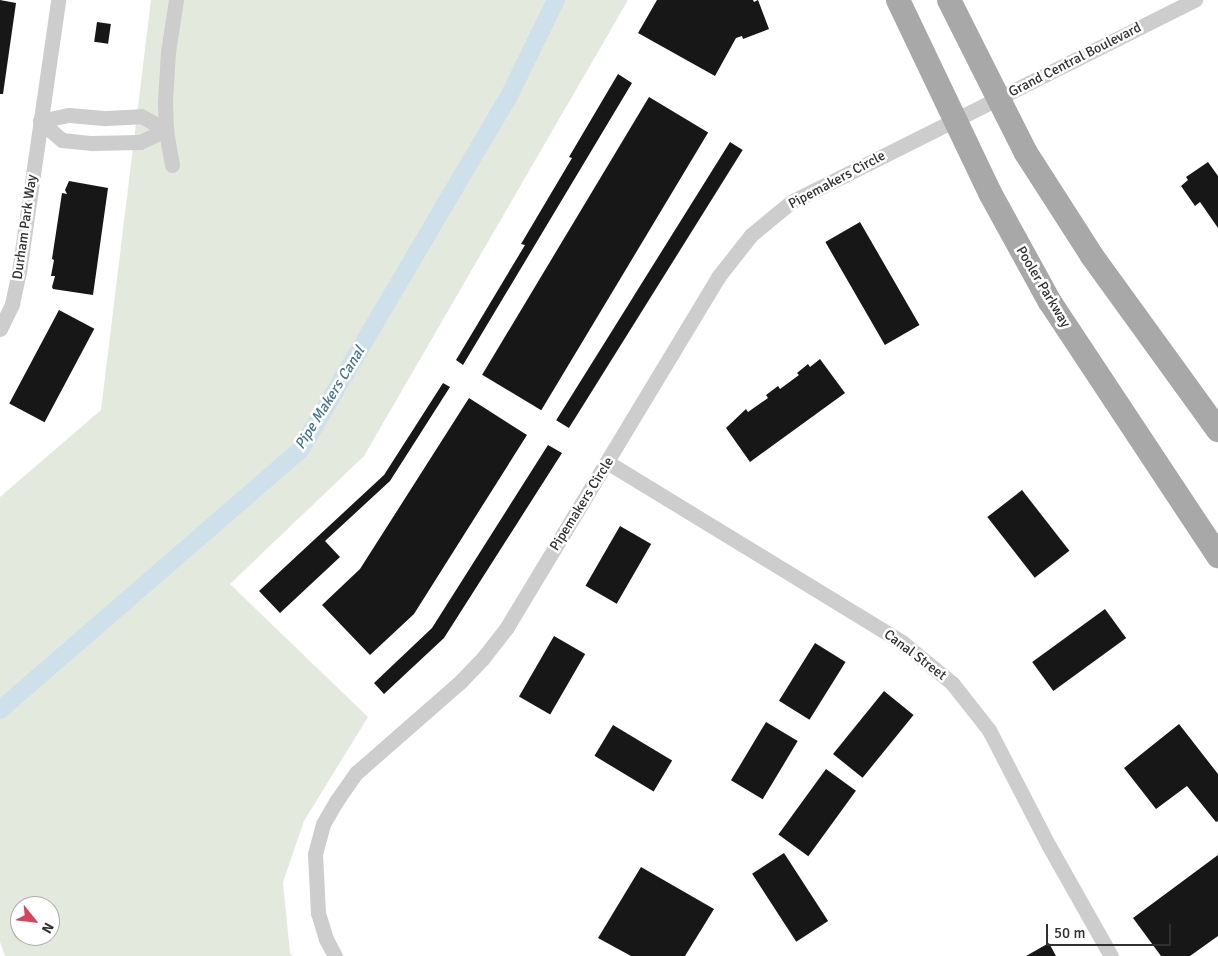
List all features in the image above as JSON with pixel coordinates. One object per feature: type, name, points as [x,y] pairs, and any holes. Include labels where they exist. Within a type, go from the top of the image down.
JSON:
[{"type":"main road","name":"Pooler Parkway","points":[[898,0],[999,211],[1050,302],[1218,556]]},
{"type":"main road","points":[[949,0],[1026,153],[1092,256],[1218,430]]},
{"type":"main road","points":[[1091,365],[1113,378],[1218,531]]},
{"type":"street","name":"Durham Park Way","points":[[0,330],[16,290],[58,0]]},
{"type":"street","points":[[172,165],[166,130],[167,67],[176,0]]},
{"type":"street","name":"Grand Central Boulevard","points":[[954,120],[1195,0]]},
{"type":"street","points":[[40,121],[69,115],[113,118],[141,116],[166,130]]},
{"type":"street","points":[[113,118],[114,144]]},
{"type":"street","name":"Pipemakers Circle","points":[[336,956],[326,939],[315,886],[315,854],[323,824],[356,773],[460,682],[483,658],[507,627],[718,277],[752,235],[791,202],[954,120]]},
{"type":"street","points":[[40,121],[62,140],[114,144],[140,142],[166,130]]},
{"type":"street","name":"Canal Street","points":[[607,462],[902,642],[952,683],[989,730],[1049,846],[1111,956]]},
{"type":"shaded area","points":[[151,0],[628,0],[364,456],[230,584],[368,717],[304,821],[283,882],[290,953],[293,956],[5,956],[0,942],[0,497],[101,410]]},
{"type":"building","points":[[0,0],[16,3],[3,94],[0,94]]},
{"type":"building","points":[[657,0],[753,0],[754,2],[758,0],[769,29],[743,39],[742,36],[736,38],[715,76],[638,33]]},
{"type":"building","points":[[97,22],[111,24],[108,44],[94,42]]},
{"type":"building","points":[[618,74],[632,83],[463,365],[456,360],[525,245],[521,244],[572,158],[569,157]]},
{"type":"building","points":[[649,97],[708,133],[541,410],[482,375]]},
{"type":"building","points":[[730,142],[743,150],[569,428],[556,420]]},
{"type":"building","points":[[1208,162],[1218,176],[1218,228],[1200,202],[1195,206],[1181,186],[1188,180],[1186,177]]},
{"type":"building","points":[[69,181],[108,188],[93,295],[53,289],[52,287],[55,276],[51,276],[54,260],[52,259],[62,193],[67,194],[65,190]]},
{"type":"building","points":[[860,222],[920,325],[885,345],[825,242]]},
{"type":"building","points":[[59,310],[94,329],[45,422],[9,404]]},
{"type":"building","points":[[820,359],[845,393],[750,462],[726,428],[746,409],[748,412],[768,398],[766,395],[778,386],[780,389],[799,375],[797,373],[808,364],[810,367]]},
{"type":"building","points":[[443,383],[450,387],[390,481],[325,541],[340,557],[280,613],[259,591],[384,475]]},
{"type":"building","points":[[469,398],[527,435],[414,614],[370,655],[322,605],[360,569]]},
{"type":"building","points":[[548,445],[562,453],[444,638],[384,694],[374,683],[432,628]]},
{"type":"building","points":[[1022,490],[1069,551],[1035,578],[987,517]]},
{"type":"building","points":[[620,526],[651,544],[617,604],[586,586]]},
{"type":"building","points":[[1105,609],[1126,638],[1053,691],[1032,662]]},
{"type":"building","points":[[554,636],[585,654],[550,715],[519,697]]},
{"type":"building","points":[[815,643],[846,662],[809,720],[779,701]]},
{"type":"building","points":[[884,691],[914,715],[863,778],[833,754]]},
{"type":"building","points":[[766,722],[798,741],[763,799],[731,780]]},
{"type":"building","points":[[1179,724],[1218,774],[1218,821],[1216,822],[1187,786],[1156,809],[1124,768]]},
{"type":"building","points":[[613,725],[672,761],[654,791],[594,756]]},
{"type":"building","points":[[826,769],[856,791],[808,856],[778,835]]},
{"type":"building","points":[[784,853],[828,921],[796,942],[752,874]]},
{"type":"building","points":[[1218,855],[1218,936],[1190,956],[1161,956],[1133,918]]},
{"type":"building","points":[[641,867],[714,909],[685,956],[631,956],[598,938]]},
{"type":"building","points":[[1049,943],[1056,956],[1026,956]]},
{"type":"waterway","name":"Pipe Makers Canal","points":[[0,710],[301,449],[508,98],[556,0]]}]
